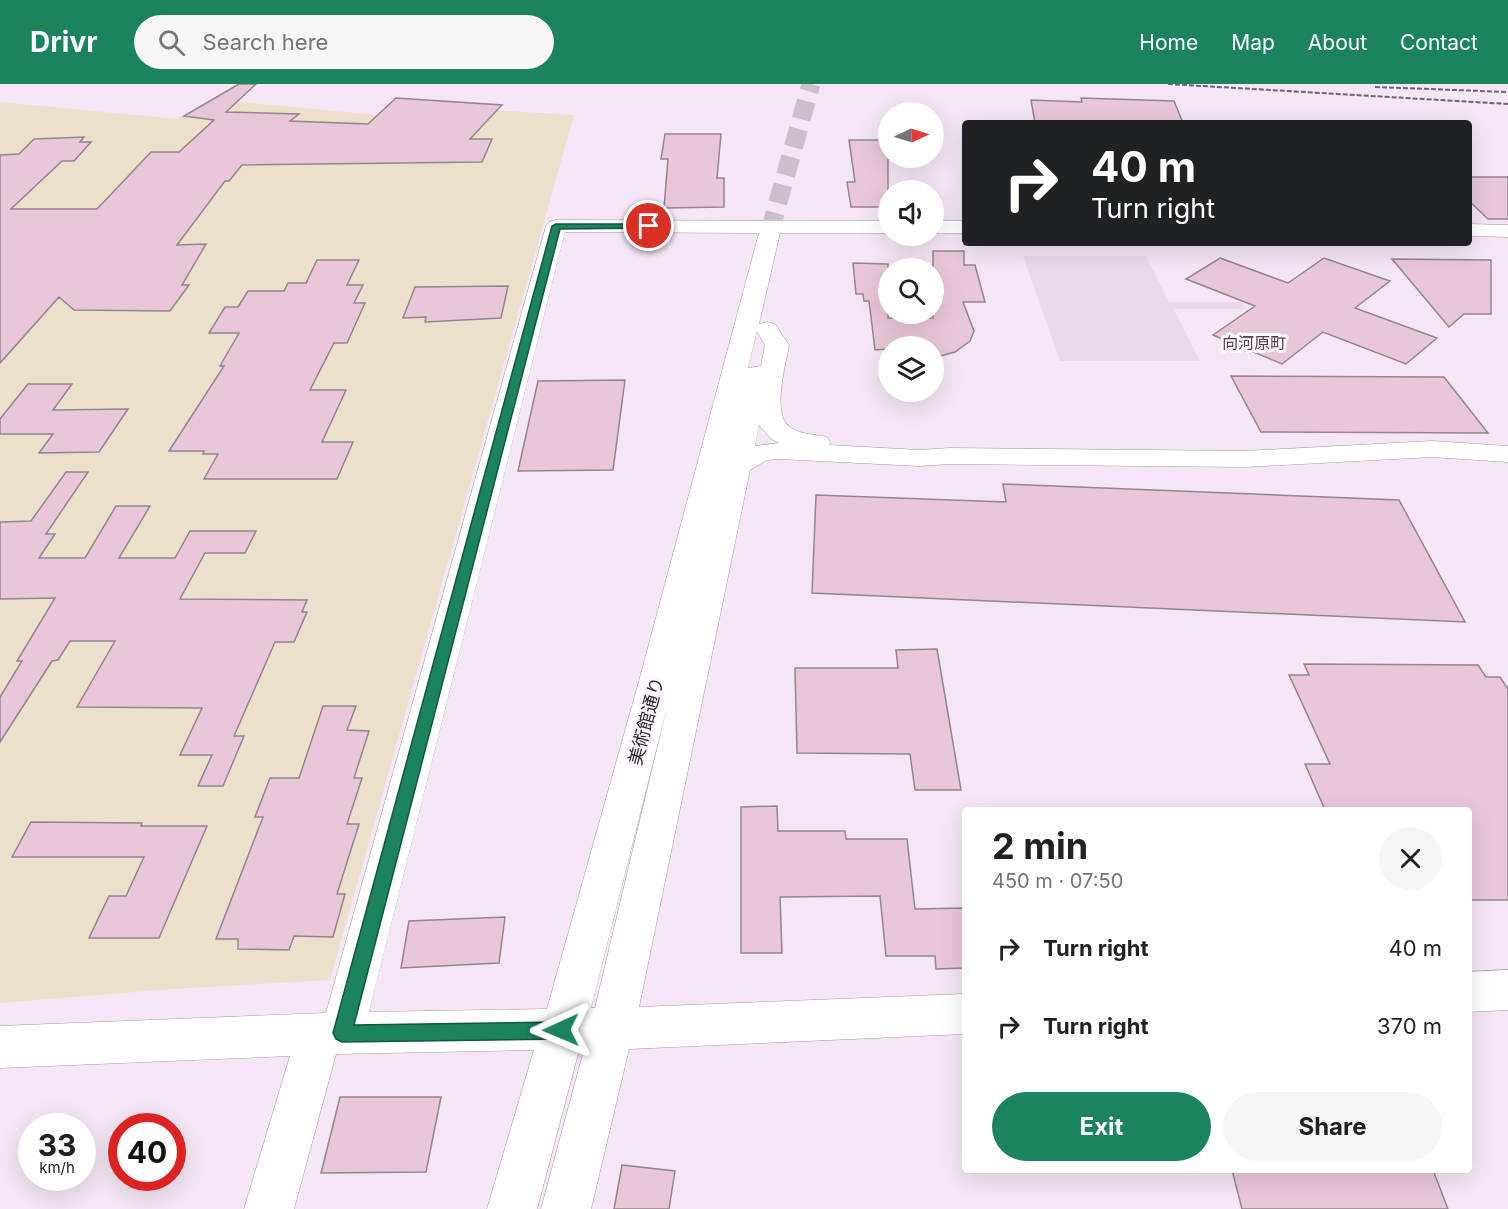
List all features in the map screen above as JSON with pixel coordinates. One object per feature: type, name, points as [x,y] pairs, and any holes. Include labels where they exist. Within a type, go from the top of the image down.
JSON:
[{"type":"street","points":[[269,1209],[331,1034],[556,226],[878,226]]},
{"type":"street","points":[[944,226],[962,226]]},
{"type":"street","points":[[1472,230],[1508,231]]},
{"type":"street","name":"美術館通り","points":[[513,1209],[781,231],[767,329],[631,952],[566,1209]]},
{"type":"street","points":[[767,329],[777,345],[767,414],[771,425],[777,430],[795,439],[809,442],[921,450],[950,456]]},
{"type":"street","points":[[736,466],[750,456],[770,451],[920,458],[950,456],[1245,459],[1432,449],[1508,454]]},
{"type":"street","points":[[1472,992],[1508,990]]},
{"type":"street","points":[[0,1047],[331,1034],[611,1029],[962,1014]]},
{"type":"shaded area","points":[[211,99],[398,117],[440,107],[574,115],[330,980],[172,989],[0,1003],[0,102],[177,119]]},
{"type":"shaded area","points":[[1023,256],[1146,256],[1169,302],[1241,302],[1245,309],[1174,309],[1200,361],[1060,361]]},
{"type":"building","points":[[239,84],[256,84],[226,112],[299,114],[290,121],[368,124],[396,98],[502,105],[470,139],[492,139],[482,162],[242,165],[229,181],[225,181],[177,245],[206,244],[182,285],[189,285],[170,311],[74,310],[59,297],[0,363],[0,155],[19,154],[34,139],[84,137],[80,142],[91,142],[74,161],[62,161],[11,209],[97,209],[151,152],[179,152],[214,120],[184,116]]},
{"type":"building","points":[[1081,98],[1174,101],[1182,120],[1034,120],[1031,100],[1082,102]]},
{"type":"building","points":[[665,134],[721,134],[717,178],[724,178],[724,207],[664,208],[668,159],[661,159]]},
{"type":"building","points":[[849,140],[878,140],[878,168],[888,168],[888,180],[878,180],[878,207],[851,207],[847,182],[855,182]]},
{"type":"building","points":[[1472,177],[1508,177],[1508,219],[1488,219],[1472,204]]},
{"type":"building","points":[[933,251],[964,251],[964,265],[975,265],[985,302],[963,302],[974,331],[970,341],[955,352],[944,355],[944,336],[878,336],[878,350],[875,350],[869,301],[864,301],[863,294],[856,294],[853,263],[878,264],[878,324],[944,324],[944,258],[933,258]]},
{"type":"building","points":[[1220,258],[1288,283],[1324,258],[1390,281],[1355,308],[1437,338],[1406,364],[1323,332],[1282,364],[1213,335],[1255,306],[1186,279]]},
{"type":"building","points":[[1392,259],[1491,260],[1491,314],[1464,314],[1449,327]]},
{"type":"building","points":[[317,260],[359,260],[347,285],[363,285],[354,303],[365,303],[347,343],[334,343],[310,390],[346,390],[322,442],[353,442],[337,479],[204,479],[218,454],[203,454],[204,451],[169,451],[224,366],[220,366],[239,333],[209,333],[225,307],[238,307],[248,291],[284,291],[288,283],[306,283]]},
{"type":"building","points":[[508,286],[501,318],[425,322],[426,317],[403,318],[415,287]]},
{"type":"building","points":[[1231,376],[1444,377],[1488,433],[1261,432]]},
{"type":"building","points":[[625,380],[613,470],[518,471],[538,381]]},
{"type":"building","points":[[28,384],[72,384],[53,410],[128,409],[99,452],[39,453],[53,434],[0,434],[0,419]]},
{"type":"building","points":[[66,472],[88,472],[46,534],[55,534],[39,558],[85,558],[116,506],[150,506],[119,558],[175,558],[190,531],[256,531],[245,553],[205,553],[180,599],[307,600],[302,612],[307,612],[294,642],[275,642],[234,736],[244,736],[223,786],[198,786],[212,755],[180,755],[202,708],[77,707],[115,641],[70,641],[58,660],[52,661],[0,742],[0,697],[22,661],[17,661],[55,598],[0,599],[0,522],[31,521]]},
{"type":"building","points":[[1003,484],[1399,500],[1465,622],[812,593],[816,495],[1006,502]]},
{"type":"building","points":[[937,649],[961,790],[915,790],[910,754],[797,753],[795,668],[898,668],[896,650]]},
{"type":"building","points":[[1304,664],[1478,665],[1486,677],[1500,677],[1508,689],[1508,900],[1472,900],[1472,807],[1324,807],[1305,764],[1330,764],[1289,675],[1309,675]]},
{"type":"building","points":[[323,706],[356,706],[347,730],[369,731],[354,778],[362,778],[347,824],[359,824],[337,894],[345,894],[333,937],[294,936],[289,950],[238,949],[238,939],[216,939],[263,817],[255,817],[270,778],[299,778]]},
{"type":"building","points":[[777,806],[778,831],[845,831],[846,839],[907,839],[915,909],[962,908],[962,968],[936,969],[935,956],[886,956],[880,896],[780,897],[782,953],[741,953],[741,807]]},
{"type":"building","points":[[31,822],[207,826],[159,938],[89,938],[109,896],[126,896],[144,857],[12,857]]},
{"type":"building","points":[[505,917],[499,963],[401,968],[409,921]]},
{"type":"building","points":[[340,1097],[441,1097],[426,1172],[321,1173]]},
{"type":"building","points":[[622,1165],[675,1171],[669,1209],[614,1209]]},
{"type":"building","points":[[1233,1173],[1434,1173],[1448,1209],[1242,1209]]},
{"type":"tunnel","points":[[770,231],[811,84]]},
{"type":"railway","points":[[1168,84],[1508,104]]},
{"type":"railway","points":[[1375,87],[1508,92]]},
{"type":"district","name":"向河原町","points":[[1254,343]]},
{"type":"route","points":[[561,1030],[342,1033],[556,226],[649,226]]}]
